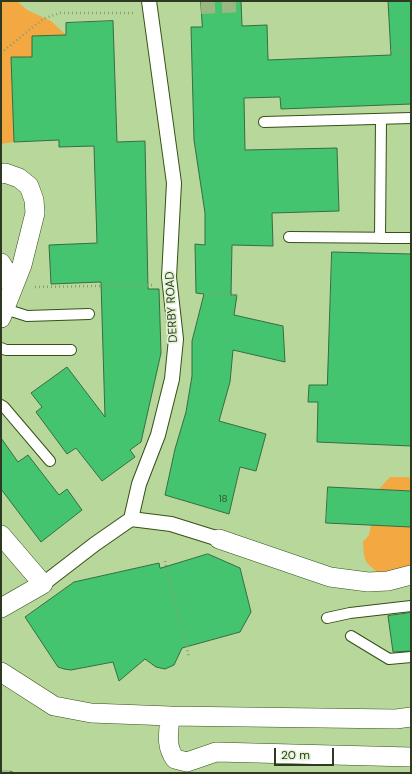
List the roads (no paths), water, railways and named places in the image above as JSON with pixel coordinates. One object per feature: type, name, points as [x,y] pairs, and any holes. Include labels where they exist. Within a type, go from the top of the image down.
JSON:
[{"type":"street","name":"DERBY ROAD","points":[[132,519],[138,484],[158,435],[172,379],[176,339],[169,277],[174,183],[150,7]]},
{"type":"street","points":[[1,174],[5,173],[19,178],[29,186],[34,200],[34,213],[22,265],[3,313]]},
{"type":"street","points":[[1,263],[14,286]]},
{"type":"street","points":[[1,608],[43,584],[95,544],[132,519],[171,524],[330,577],[368,582],[388,581],[411,575]]},
{"type":"street","points":[[1,535],[43,584]]},
{"type":"street","points":[[1,672],[54,706],[91,713],[170,716],[396,719],[411,717]]},
{"type":"street","points":[[170,716],[168,746],[170,752],[175,759],[187,762],[216,752],[411,757]]},
{"type":"lane","points":[[264,122],[411,118]]},
{"type":"lane","points":[[380,238],[381,119]]},
{"type":"lane","points":[[289,237],[411,238]]},
{"type":"lane","points":[[3,313],[26,316],[89,314]]},
{"type":"lane","points":[[1,348],[6,350],[71,350]]},
{"type":"lane","points":[[1,405],[50,461]]},
{"type":"lane","points":[[327,618],[350,613],[411,606]]},
{"type":"lane","points":[[350,636],[389,659],[411,657]]},
{"type":"tunnel","points":[[201,7],[241,5]]},
{"type":"railway","points":[[1,773],[11,773]]}]
